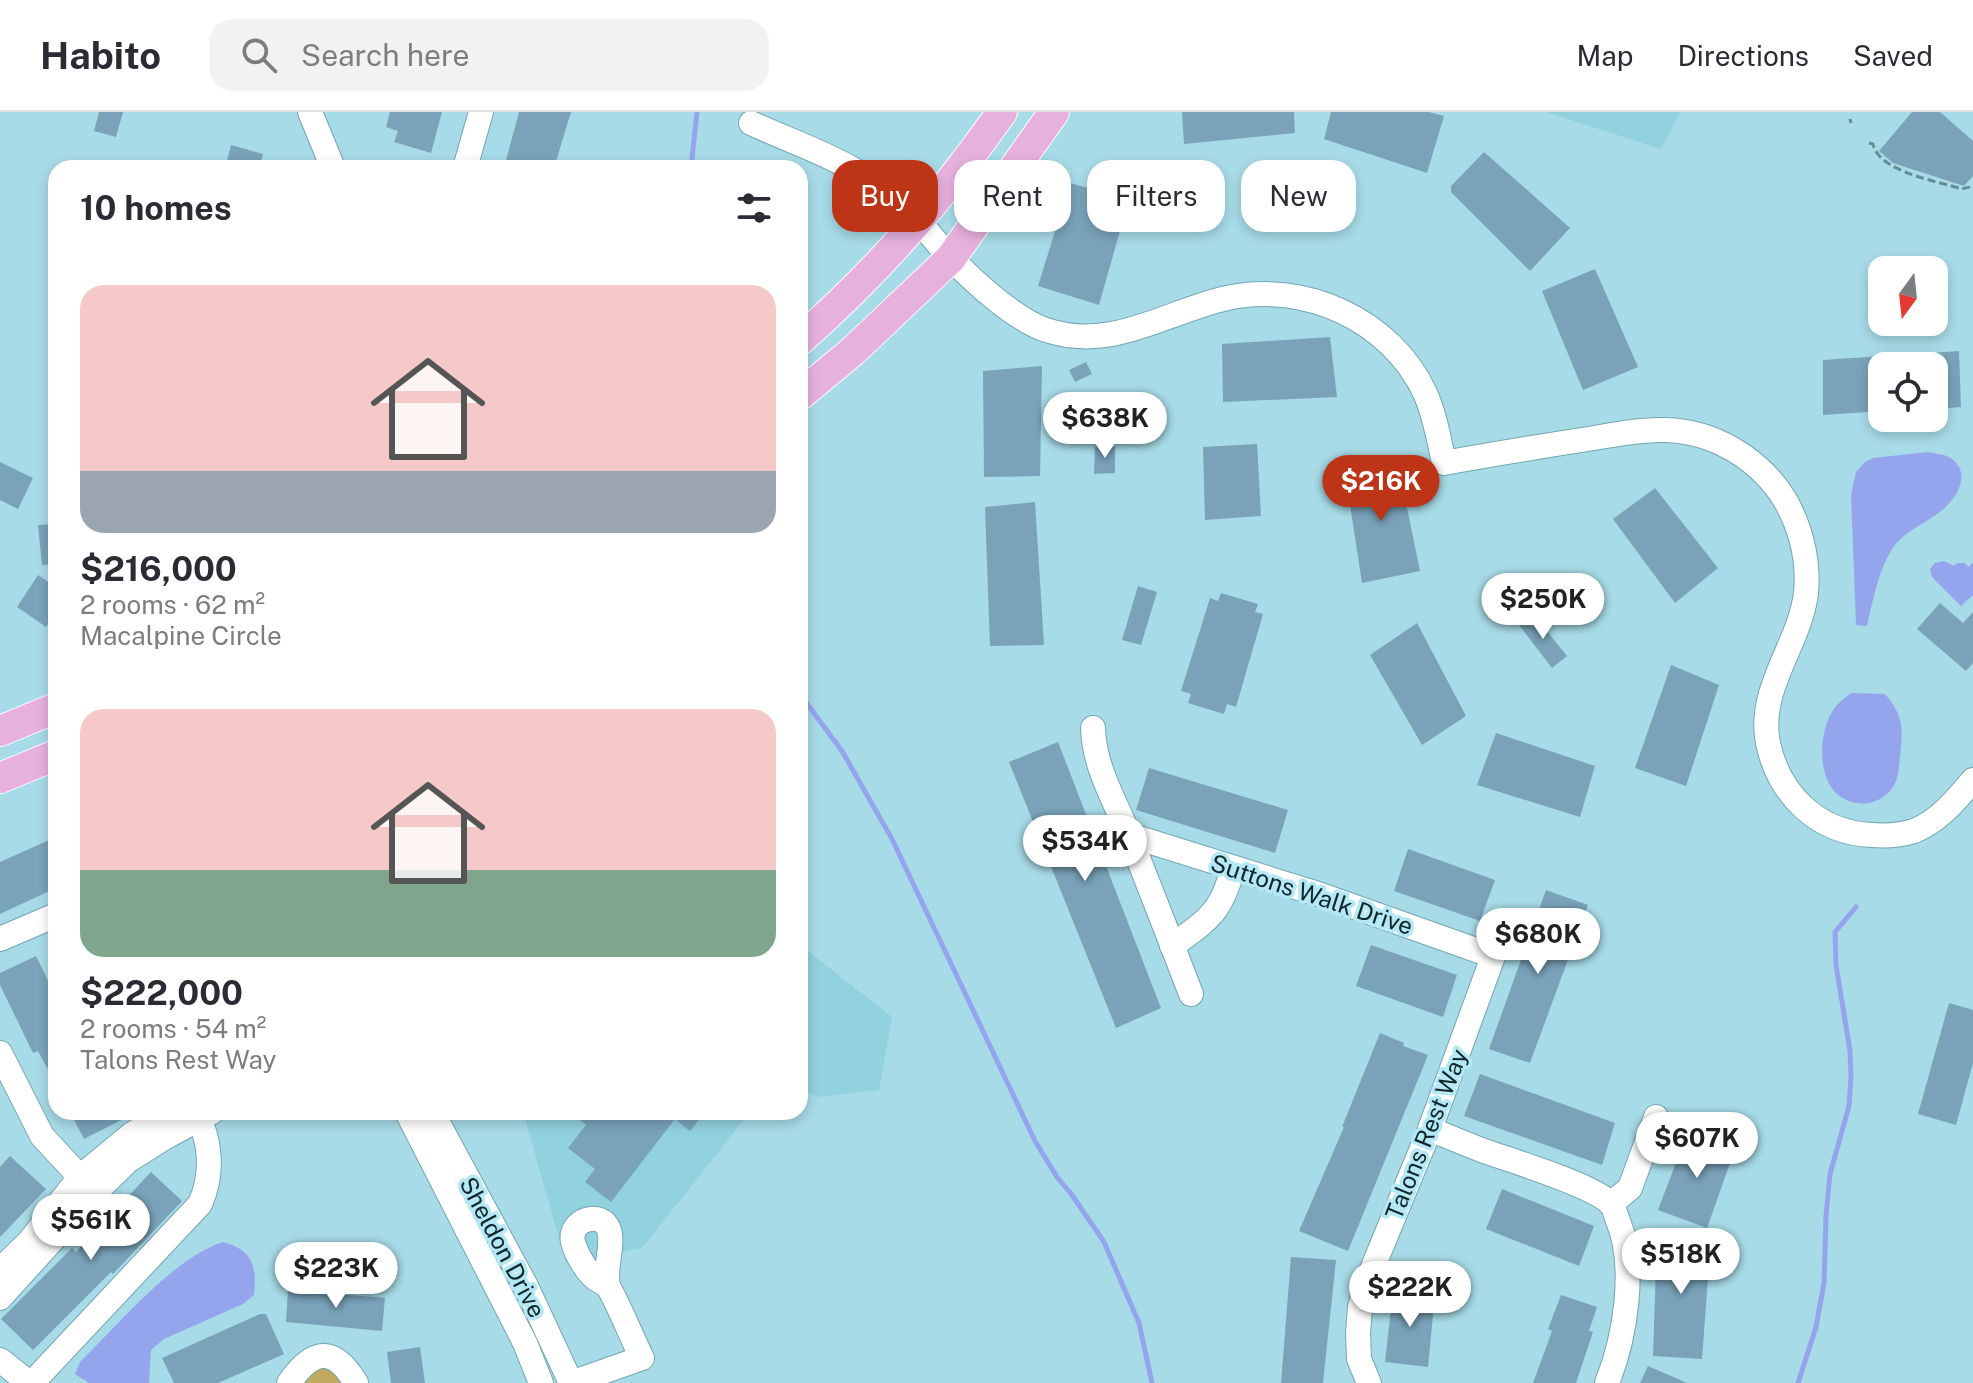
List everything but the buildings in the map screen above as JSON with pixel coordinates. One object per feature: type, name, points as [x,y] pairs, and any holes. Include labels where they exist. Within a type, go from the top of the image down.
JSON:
[{"type":"main road","points":[[938,198],[1002,112]]},
{"type":"main road","points":[[808,388],[853,351],[951,258],[1054,112]]},
{"type":"main road","points":[[808,333],[858,288],[910,232]]},
{"type":"main road","points":[[0,731],[48,711]]},
{"type":"main road","points":[[0,778],[48,758]]},
{"type":"street","points":[[310,112],[330,160]]},
{"type":"street","points":[[467,160],[481,112]]},
{"type":"street","points":[[751,123],[833,160]]},
{"type":"street","points":[[928,232],[951,258],[1025,319],[1068,336],[1113,336],[1226,298],[1246,295],[1301,298],[1346,312],[1384,340],[1413,372],[1431,408],[1444,463],[1634,432],[1667,430],[1709,438],[1748,458],[1777,487],[1787,504],[1796,521],[1806,564],[1806,596],[1798,625],[1770,693],[1766,725],[1768,744],[1782,783],[1808,813],[1821,822],[1859,835],[1881,835],[1913,831],[1933,821],[1973,780]]},
{"type":"street","points":[[1093,728],[1101,773],[1129,835],[1191,994]]},
{"type":"street","name":"Suttons Walk Drive","points":[[1129,835],[1321,895],[1493,956]]},
{"type":"street","points":[[1172,946],[1210,919],[1225,897],[1233,868]]},
{"type":"street","points":[[0,939],[48,919]]},
{"type":"street","name":"Talons Rest Way","points":[[1369,1383],[1359,1359],[1358,1333],[1360,1307],[1368,1279],[1430,1129],[1502,932]]},
{"type":"street","points":[[0,1053],[42,1136],[88,1185]]},
{"type":"street","points":[[1611,1204],[1630,1188],[1656,1117]]},
{"type":"street","points":[[0,1298],[88,1185],[132,1134],[152,1120]]},
{"type":"street","points":[[0,1270],[88,1185],[192,1120]]},
{"type":"street","points":[[0,1360],[31,1383],[200,1204],[210,1172],[203,1120]]},
{"type":"street","name":"Sheldon Drive","points":[[411,1120],[525,1343],[541,1383]]},
{"type":"street","name":"Sheldon Drive","points":[[436,1120],[526,1286],[571,1383]]},
{"type":"street","points":[[1430,1129],[1566,1180],[1611,1204],[1625,1247],[1626,1292],[1621,1337],[1607,1383]]},
{"type":"street","points":[[571,1383],[642,1358],[608,1286]]},
{"type":"street","points":[[289,1383],[301,1366],[323,1355],[334,1357],[344,1364],[356,1383]]},
{"type":"path","points":[[1869,143],[1894,168],[1962,189],[1973,186]]},
{"type":"shaded area","points":[[1546,112],[1680,112],[1661,149]]},
{"type":"shaded area","points":[[808,951],[892,1017],[879,1090],[816,1097],[808,1092]]},
{"type":"shaded area","points":[[525,1120],[744,1120],[642,1248],[566,1263]]},
{"type":"shaded area","points":[[326,1365],[347,1383],[301,1383],[306,1377]]},
{"type":"water","points":[[1928,452],[1946,456],[1958,465],[1960,486],[1947,506],[1909,532],[1892,549],[1880,577],[1867,626],[1856,625],[1851,495],[1856,472],[1873,458]]},
{"type":"water","points":[[1944,561],[1954,566],[1965,563],[1968,567],[1973,562],[1973,595],[1961,606],[1932,577],[1930,569],[1935,563]]},
{"type":"water","points":[[1851,693],[1885,694],[1901,723],[1896,781],[1885,796],[1869,803],[1851,802],[1835,792],[1823,761],[1826,724],[1837,705]]},
{"type":"water","points":[[223,1242],[241,1250],[251,1261],[255,1276],[254,1295],[243,1304],[164,1339],[151,1350],[149,1383],[89,1383],[75,1374],[80,1362],[166,1277],[204,1250]]},
{"type":"waterway","points":[[692,160],[697,112]]},
{"type":"waterway","points":[[808,705],[842,751],[892,839],[1035,1141],[1104,1242],[1139,1323],[1152,1383]]},
{"type":"waterway","points":[[1798,1383],[1816,1327],[1824,1283],[1830,1174],[1849,1106],[1850,1051],[1836,965],[1835,932],[1856,907]]}]
